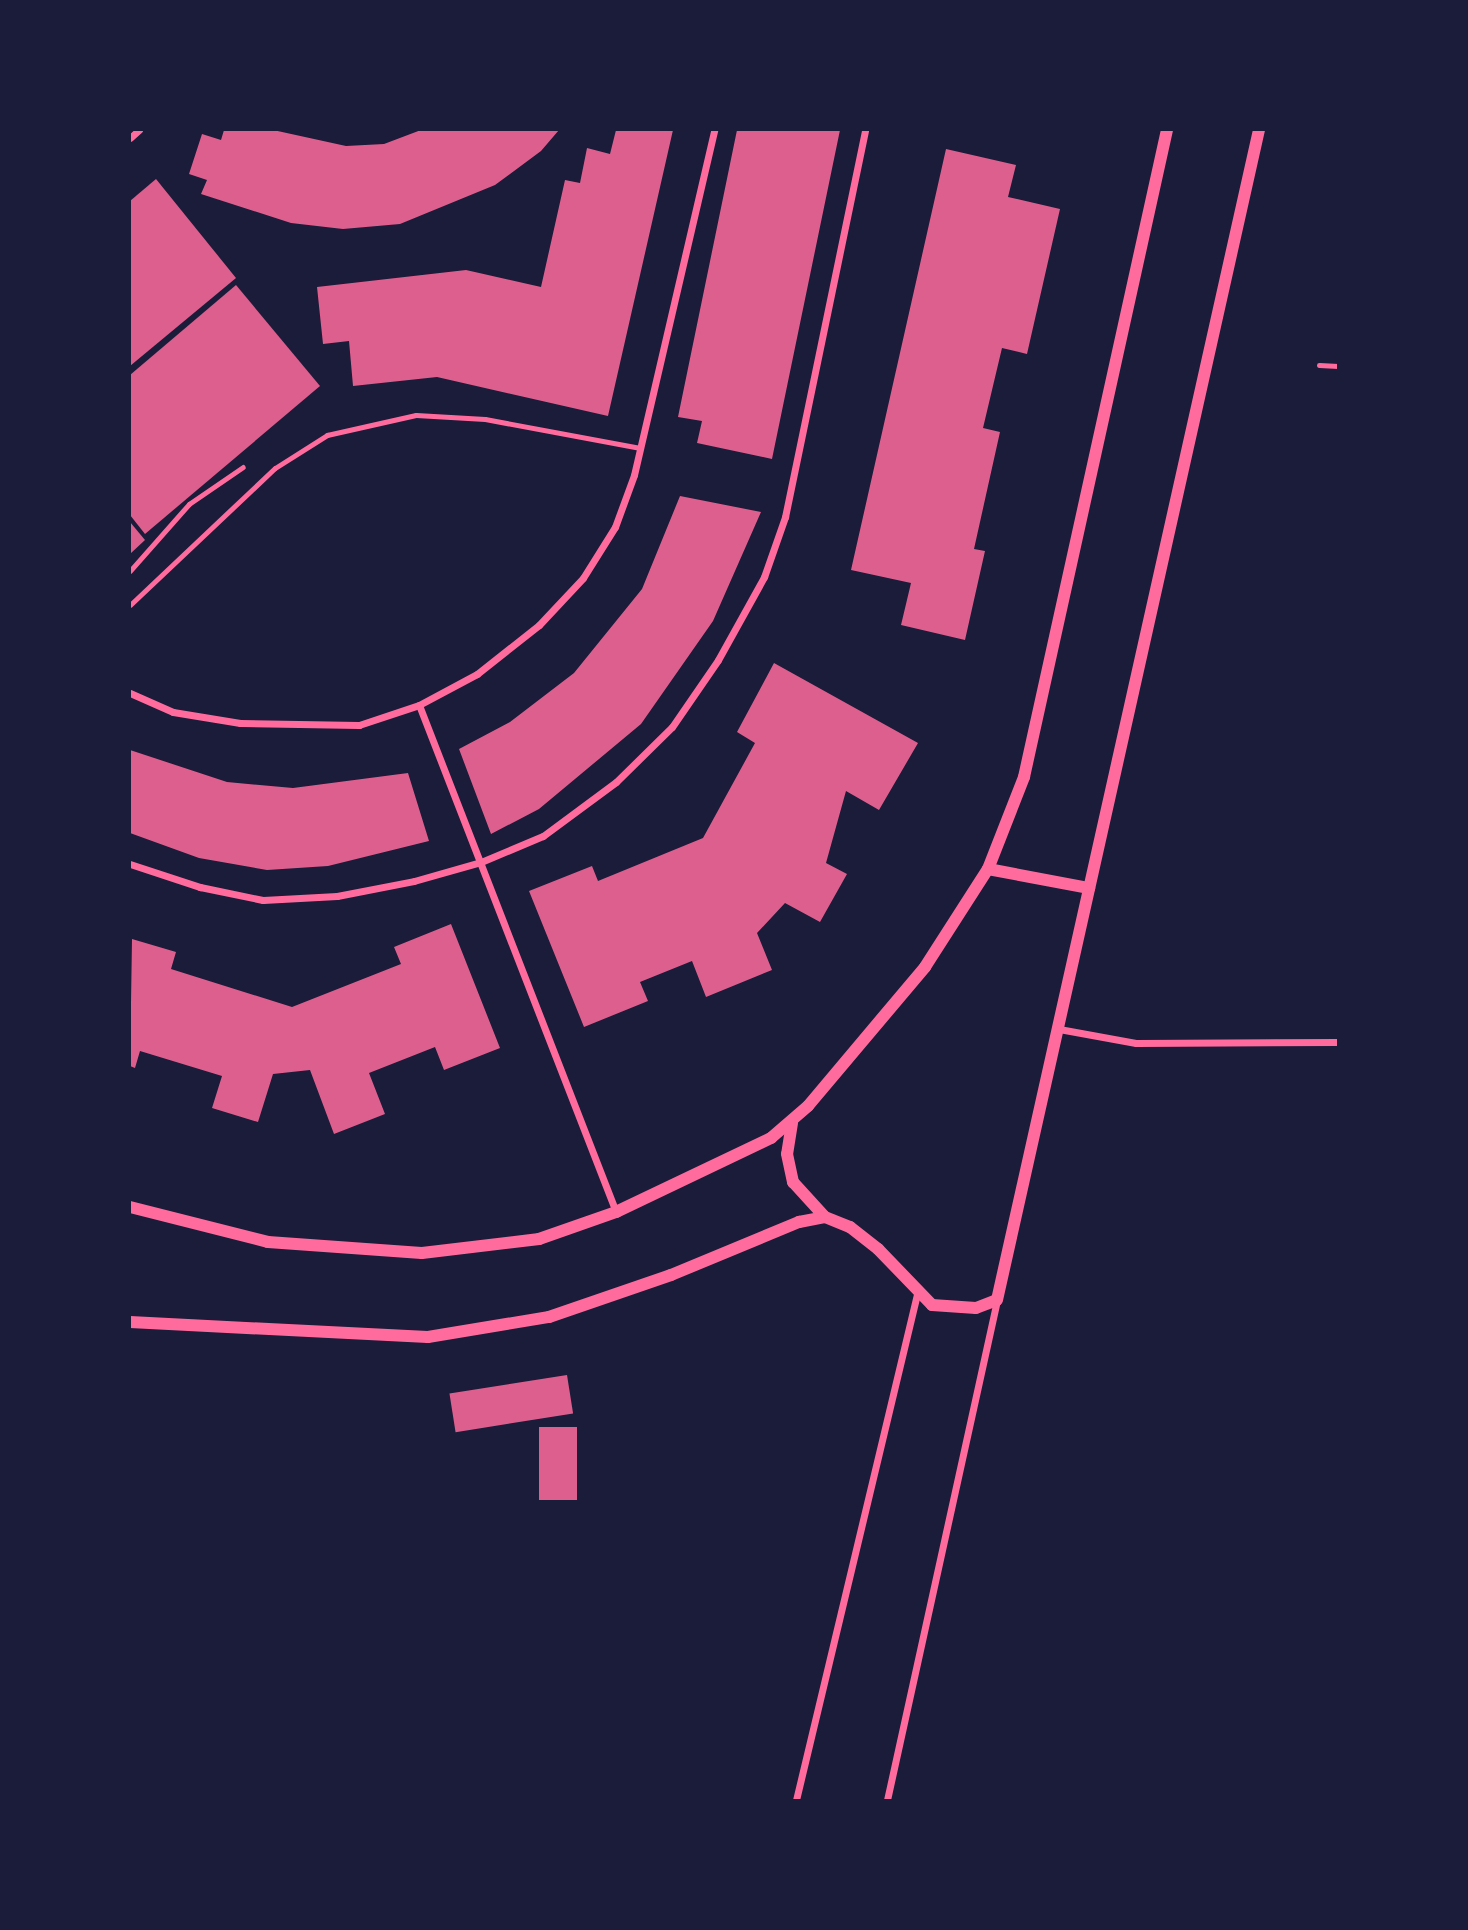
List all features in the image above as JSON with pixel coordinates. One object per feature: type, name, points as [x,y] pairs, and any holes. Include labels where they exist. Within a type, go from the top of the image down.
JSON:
[{"type":"street","points":[[130,138],[139,130]]},
{"type":"street","points":[[130,693],[173,712],[300,727],[359,725],[419,705],[477,674],[539,625],[583,578],[615,527],[640,448],[715,130]]},
{"type":"street","points":[[130,864],[200,887],[263,900],[337,896],[481,862],[543,836],[616,782],[672,727],[718,660],[764,577],[785,517],[864,130]]},
{"type":"street","points":[[130,1207],[268,1242],[422,1253],[538,1239],[616,1212],[771,1138],[792,1123],[925,967],[988,869],[1024,777],[1167,130]]},
{"type":"street","points":[[887,1801],[1259,130]]},
{"type":"street","points":[[419,705],[616,1212]]},
{"type":"street","points":[[988,869],[1089,888]]},
{"type":"street","points":[[1059,1029],[1136,1043],[1339,1042]]},
{"type":"street","points":[[792,1123],[787,1154],[793,1182],[825,1217],[850,1227],[878,1249],[917,1294],[932,1305],[976,1308],[998,1300]]},
{"type":"street","points":[[130,1322],[428,1337],[549,1317],[671,1275],[799,1222],[825,1217]]},
{"type":"street","points":[[796,1801],[917,1294]]},
{"type":"lane","points":[[1319,365],[1339,366]]},
{"type":"lane","points":[[130,605],[275,468],[327,435],[416,415],[485,419],[640,448]]},
{"type":"building","points":[[224,130],[273,130],[346,146],[384,144],[421,130],[559,130],[541,151],[495,185],[400,224],[343,229],[291,223],[201,194],[207,180],[189,174],[202,134],[221,140]]},
{"type":"building","points":[[616,130],[673,130],[608,416],[437,377],[353,386],[349,341],[323,344],[317,287],[466,270],[541,287],[565,180],[580,183],[587,148],[610,154]]},
{"type":"building","points":[[737,130],[840,130],[772,459],[697,443],[702,421],[678,417]]},
{"type":"building","points":[[946,149],[1016,165],[1008,197],[1060,209],[1027,354],[1002,348],[983,428],[1000,432],[974,549],[985,551],[965,640],[901,625],[911,583],[851,570]]},
{"type":"building","points":[[156,179],[236,278],[130,366],[130,201]]},
{"type":"building","points":[[236,285],[320,386],[145,534],[130,515],[130,375]]},
{"type":"building","points":[[680,496],[761,512],[713,621],[641,724],[539,809],[491,834],[459,749],[510,722],[574,673],[642,589]]},
{"type":"building","points":[[130,522],[145,540],[130,554]]},
{"type":"building","points":[[774,663],[918,743],[879,810],[846,791],[826,863],[847,874],[820,922],[785,903],[757,933],[772,970],[706,997],[692,961],[640,982],[648,1001],[584,1027],[529,891],[592,866],[598,881],[703,838],[755,743],[737,732]]},
{"type":"building","points":[[130,750],[227,782],[293,788],[408,773],[429,841],[328,866],[267,870],[199,858],[130,833]]},
{"type":"building","points":[[451,924],[500,1048],[444,1070],[435,1047],[369,1073],[385,1114],[334,1134],[310,1070],[273,1074],[258,1122],[212,1108],[222,1076],[140,1051],[135,1068],[130,1066],[132,939],[176,952],[171,969],[292,1007],[401,964],[394,947]]},
{"type":"building","points":[[567,1375],[573,1414],[456,1432],[449,1394]]},
{"type":"building","points":[[539,1427],[577,1427],[577,1500],[539,1500]]}]
